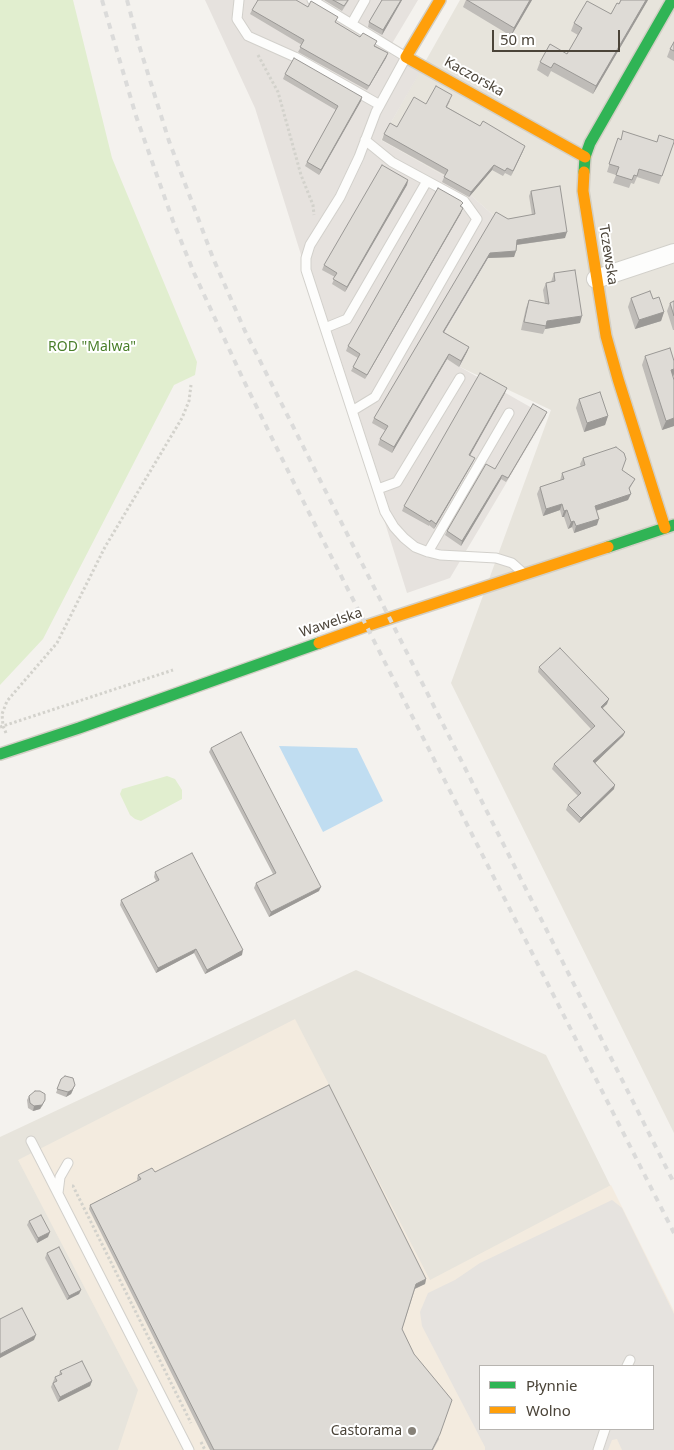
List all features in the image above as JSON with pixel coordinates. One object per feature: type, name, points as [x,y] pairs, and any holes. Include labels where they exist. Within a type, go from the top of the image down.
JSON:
[{"type":"street","points":[[406,57],[440,0]]},
{"type":"street","name":"Tczewska","points":[[670,527],[618,379],[606,336],[583,191],[585,157],[590,143],[672,0]]},
{"type":"street","name":"Kaczorska","points":[[406,57],[585,157]]},
{"type":"street","points":[[596,279],[674,253]]},
{"type":"street","name":"Wawelska","points":[[0,754],[80,728],[374,624],[670,527]]},
{"type":"lane","points":[[239,0],[237,19],[248,36],[296,56],[380,105]]},
{"type":"lane","points":[[312,0],[406,57],[380,105],[340,197],[310,245],[306,258],[306,270],[385,512],[394,527],[404,538],[428,552],[440,555],[496,558],[512,563],[525,575]]},
{"type":"lane","points":[[352,23],[365,0]]},
{"type":"lane","points":[[352,411],[375,398],[477,220],[464,201],[392,162],[366,140]]},
{"type":"lane","points":[[325,328],[347,319],[427,181]]},
{"type":"lane","points":[[378,489],[397,482],[460,378]]},
{"type":"lane","points":[[428,552],[509,413]]},
{"type":"lane","points":[[31,1141],[189,1450]]},
{"type":"lane","points":[[58,1194],[60,1177],[68,1163]]},
{"type":"lane","points":[[598,1450],[606,1430]]},
{"type":"path","points":[[248,36],[278,92],[301,175],[312,205],[315,223],[310,245]]},
{"type":"path","points":[[14,750],[1,727],[2,714],[7,701],[57,643],[105,547],[182,418],[189,401],[191,385]]},
{"type":"path","points":[[1,727],[176,670]]},
{"type":"path","points":[[58,1194],[73,1186],[192,1423]]},
{"type":"path","points":[[201,1441],[205,1450]]},
{"type":"shaded area","points":[[205,0],[418,0],[387,52],[420,72],[381,140],[457,183],[493,215],[508,225],[442,338],[467,352],[460,367],[546,416],[450,578],[407,593],[255,108]]},
{"type":"shaded area","points":[[460,0],[674,0],[674,1133],[451,683],[551,410],[460,367],[442,338],[507,225],[457,183],[381,140]]},
{"type":"shaded area","points":[[356,970],[546,1055],[674,1315],[674,1450],[0,1450],[0,1137]]},
{"type":"shaded area","points":[[295,1019],[430,1280],[611,1185],[674,1311],[674,1450],[118,1450],[138,1390],[18,1160]]},
{"type":"shaded area","points":[[612,1200],[622,1208],[674,1314],[674,1450],[622,1450],[617,1439],[612,1440],[608,1450],[485,1450],[422,1326],[420,1312],[428,1293],[455,1280],[480,1263]]},
{"type":"green space","name":"ROD \"Malwa\"","points":[[0,0],[73,0],[112,158],[197,362],[195,375],[174,385],[43,639],[0,685]]},
{"type":"green space","points":[[167,776],[175,779],[182,790],[182,799],[141,821],[130,815],[120,794],[122,789]]},
{"type":"water","points":[[279,746],[357,748],[383,801],[323,832]]},
{"type":"building","points":[[258,0],[296,0],[308,7],[311,1],[338,17],[335,22],[360,37],[363,33],[377,41],[374,46],[388,53],[369,86],[300,47],[304,40],[252,10]]},
{"type":"building","points":[[333,0],[348,0],[344,6]]},
{"type":"building","points":[[382,0],[401,0],[383,30],[369,22]]},
{"type":"building","points":[[467,0],[530,0],[514,28]]},
{"type":"building","points":[[621,0],[646,0],[596,86],[554,63],[551,68],[540,62],[550,44],[567,54],[582,28],[574,23],[587,1],[611,14],[617,3],[619,4]]},
{"type":"building","points":[[674,42],[674,51],[670,49]]},
{"type":"building","points":[[294,58],[362,97],[321,170],[307,162],[338,106],[285,74]]},
{"type":"building","points":[[436,86],[452,95],[446,107],[480,126],[483,121],[525,146],[513,171],[507,168],[505,171],[494,165],[471,192],[444,177],[448,170],[384,134],[390,123],[397,127],[414,97],[426,104]]},
{"type":"building","points":[[623,131],[657,142],[659,135],[674,140],[662,176],[639,169],[637,176],[634,175],[632,180],[616,175],[619,167],[609,164],[618,138],[621,140]]},
{"type":"building","points":[[382,165],[408,180],[347,287],[333,279],[337,273],[324,265]]},
{"type":"building","points":[[560,186],[567,232],[517,240],[516,251],[490,253],[443,332],[469,347],[461,361],[449,354],[394,447],[380,439],[388,426],[374,418],[496,212],[508,219],[535,214],[531,191]]},
{"type":"building","points":[[438,188],[461,201],[463,203],[460,206],[463,208],[367,375],[353,367],[360,354],[348,346]]},
{"type":"building","points":[[575,270],[582,316],[547,321],[546,326],[524,322],[529,300],[549,304],[546,283],[555,281],[554,273]]},
{"type":"building","points":[[650,291],[653,299],[659,297],[664,312],[639,320],[631,298]]},
{"type":"building","points":[[674,301],[674,316],[670,303]]},
{"type":"building","points":[[670,348],[674,361],[674,369],[671,370],[674,380],[674,418],[666,421],[645,356]]},
{"type":"building","points":[[480,373],[507,388],[469,455],[475,458],[436,524],[404,506]]},
{"type":"building","points":[[600,392],[608,416],[587,423],[579,399]]},
{"type":"building","points":[[533,404],[547,412],[508,478],[502,475],[462,541],[447,531],[486,464],[495,469]]},
{"type":"building","points":[[616,447],[624,453],[626,459],[622,470],[635,479],[629,488],[631,494],[595,506],[599,519],[576,526],[574,521],[571,522],[567,510],[564,511],[562,504],[546,509],[540,487],[564,479],[562,473],[585,465],[583,458]]},
{"type":"building","points":[[560,648],[609,699],[601,707],[625,732],[593,761],[615,785],[581,818],[568,805],[581,793],[554,764],[595,726],[539,667]]},
{"type":"building","points":[[241,732],[321,887],[271,912],[256,883],[276,873],[211,748]]},
{"type":"building","points":[[192,853],[243,950],[207,970],[196,949],[158,968],[121,900],[159,880],[155,872]]},
{"type":"building","points":[[65,1076],[73,1078],[75,1085],[68,1092],[57,1089],[61,1079]]},
{"type":"building","points":[[329,1085],[426,1279],[416,1284],[402,1329],[414,1354],[452,1400],[432,1450],[214,1450],[90,1205],[141,1179],[138,1175],[152,1168],[155,1172]]},
{"type":"building","points":[[35,1091],[45,1094],[45,1100],[42,1105],[34,1106],[30,1103],[29,1096]]},
{"type":"building","points":[[41,1215],[50,1232],[38,1238],[29,1221]]},
{"type":"building","points":[[59,1247],[81,1290],[69,1296],[47,1253]]},
{"type":"building","points":[[22,1308],[36,1335],[0,1354],[0,1319]]},
{"type":"building","points":[[82,1361],[92,1381],[60,1397],[53,1383],[57,1381],[55,1377],[62,1374],[60,1371]]},
{"type":"railway","points":[[102,0],[136,116],[173,221],[194,273],[243,379],[674,1233]]},
{"type":"railway","points":[[127,0],[169,141],[213,258],[245,331],[674,1183]]},
{"type":"traffic: fast","points":[[584,172],[585,157],[590,143],[672,0]]},
{"type":"traffic: fast","points":[[608,547],[674,525]]},
{"type":"traffic: fast","points":[[0,754],[319,643]]},
{"type":"traffic: slow","points":[[440,0],[406,57],[585,157]]},
{"type":"traffic: slow","points":[[584,172],[583,191],[606,336],[665,528]]},
{"type":"traffic: slow","points":[[319,643],[608,547]]},
{"type":"place","name":"Castorama","points":[[412,1431]]}]
